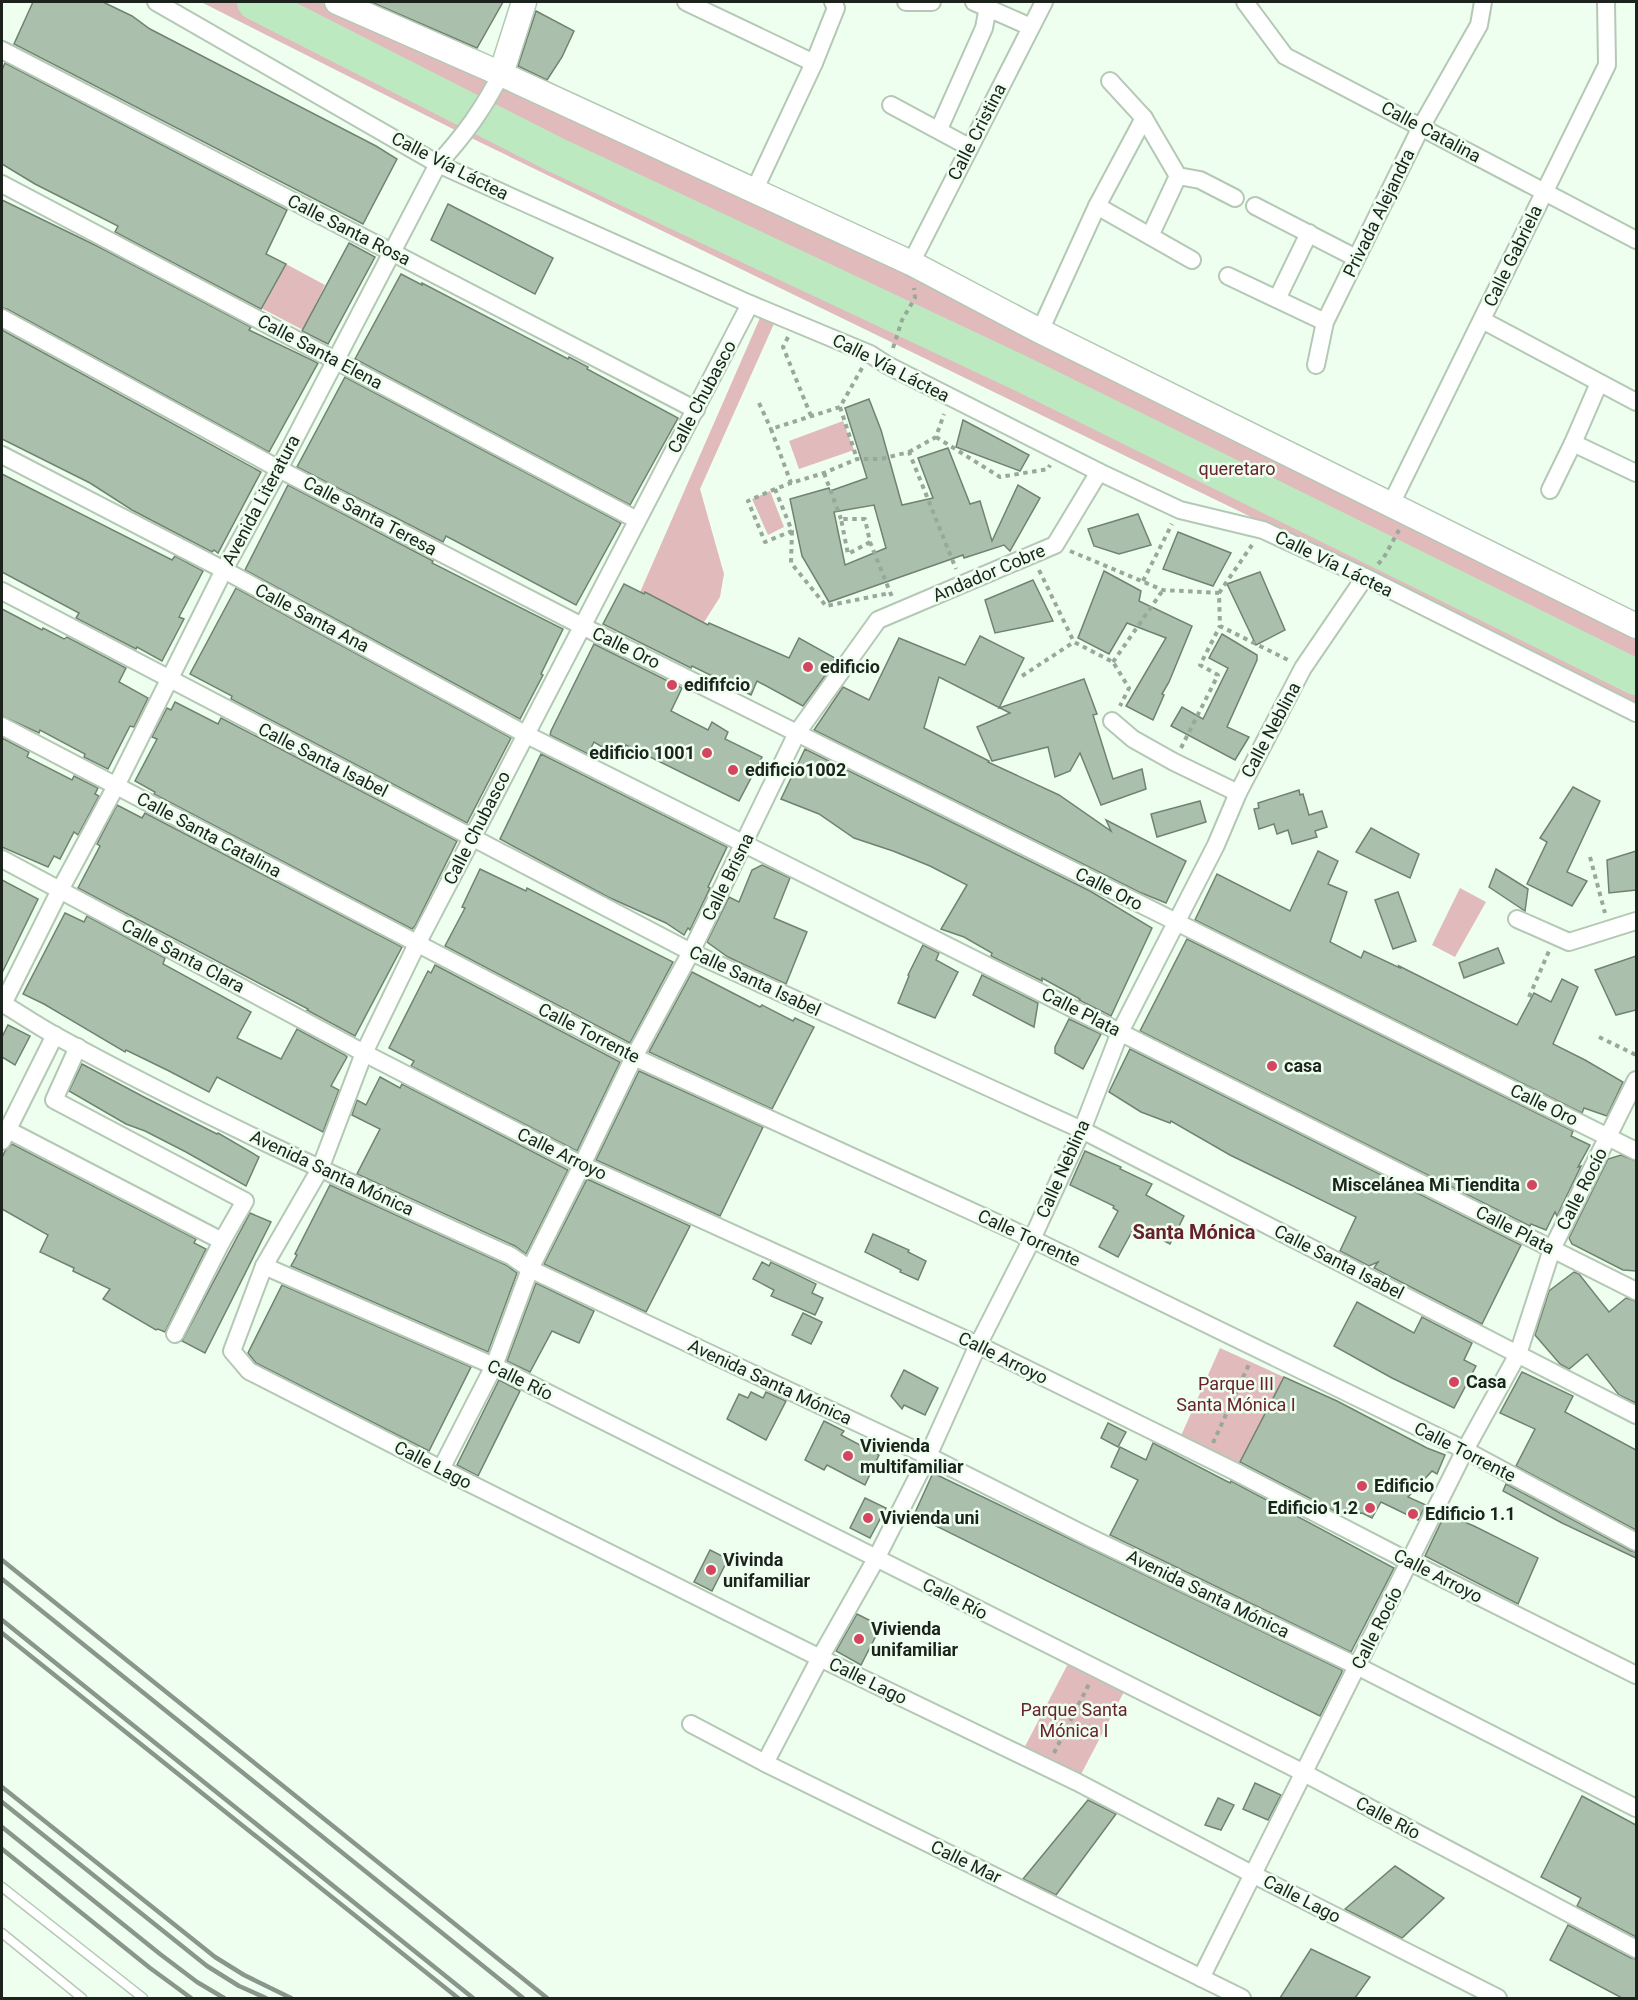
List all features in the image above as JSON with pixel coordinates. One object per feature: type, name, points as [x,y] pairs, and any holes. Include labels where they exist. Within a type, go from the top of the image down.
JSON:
[{"type":"street","name":"Calle Vía Láctea","points":[[156,2],[438,164],[870,354],[887,365],[1056,451],[1180,510],[1263,530],[1365,578],[1636,713]]},
{"type":"street","points":[[337,2],[501,74],[911,263],[1040,331],[1636,626]]},
{"type":"street","name":"Avenida Literatura","points":[[2,1004],[116,786],[224,570],[438,164],[470,127],[501,74],[525,2]]},
{"type":"street","points":[[754,191],[837,8],[833,2]]},
{"type":"street","points":[[906,2],[932,2]]},
{"type":"street","name":"Calle Cristina","points":[[911,263],[1044,2]]},
{"type":"street","name":"Calle Catalina","points":[[1245,2],[1285,56],[1636,240]]},
{"type":"street","name":"Privada Alejandra","points":[[1316,365],[1325,322],[1421,127],[1479,25],[1483,2]]},
{"type":"street","name":"Calle Gabriela","points":[[1391,504],[1607,65],[1606,2]]},
{"type":"street","points":[[694,3],[814,63]]},
{"type":"street","points":[[981,4],[1031,27]]},
{"type":"street","points":[[939,129],[984,28],[981,4]]},
{"type":"street","name":"Calle Santa Rosa","points":[[2,50],[696,410]]},
{"type":"street","points":[[1110,81],[1144,118],[1178,176],[1200,180],[1234,198]]},
{"type":"street","points":[[891,105],[969,147]]},
{"type":"street","points":[[1040,331],[1097,206],[1144,118]]},
{"type":"street","points":[[1150,236],[1178,176]]},
{"type":"street","name":"Calle Santa Elena","points":[[2,184],[637,520]]},
{"type":"street","points":[[1097,206],[1191,260]]},
{"type":"street","points":[[1255,206],[1356,258]]},
{"type":"street","points":[[1277,299],[1309,232]]},
{"type":"street","points":[[1228,276],[1325,322]]},
{"type":"street","name":"Calle Chubasco","points":[[239,1361],[232,1350],[264,1266],[320,1169],[364,1053],[525,734],[750,303]]},
{"type":"street","name":"Calle Santa Teresa","points":[[2,318],[279,469],[582,626]]},
{"type":"street","points":[[1482,320],[1636,402]]},
{"type":"street","points":[[1550,490],[1599,383]]},
{"type":"street","points":[[1573,443],[1636,473]]},
{"type":"street","name":"Calle Santa Ana","points":[[2,455],[224,570],[525,734]]},
{"type":"street","name":"Andador Cobre","points":[[878,620],[1055,546],[1099,472]]},
{"type":"street","name":"Calle Neblina","points":[[765,1763],[820,1658],[876,1559],[928,1455],[978,1345],[1032,1239],[1082,1130],[1120,1032],[1216,845],[1238,793],[1303,668],[1365,578]]},
{"type":"street","name":"Calle Santa Isabel","points":[[2,591],[691,952],[1082,1130],[1636,1415]]},
{"type":"street","name":"Calle Brisna","points":[[441,1469],[494,1366],[530,1269],[634,1057],[691,952],[796,733],[878,620]]},
{"type":"street","name":"Calle Oro","points":[[582,626],[1636,1151]]},
{"type":"street","points":[[1112,721],[1133,739],[1238,793]]},
{"type":"street","name":"Calle Santa Catalina","points":[[2,726],[417,944]]},
{"type":"street","name":"Calle Plata","points":[[525,734],[1636,1291]]},
{"type":"street","name":"Calle Santa Clara","points":[[2,859],[364,1053]]},
{"type":"street","points":[[1517,919],[1569,942],[1636,921]]},
{"type":"street","name":"Calle Torrente","points":[[417,944],[634,1057],[1032,1239],[1465,1450],[1636,1542]]},
{"type":"street","name":"Avenida Santa Mónica","points":[[2,1004],[55,1035],[171,1096],[320,1169],[511,1256],[530,1269],[928,1455],[1091,1538],[1357,1666],[1636,1808]]},
{"type":"street","points":[[55,1035],[5,1136],[222,1240]]},
{"type":"street","points":[[78,1047],[54,1100],[245,1201],[222,1240],[175,1334]]},
{"type":"street","name":"Calle Arroyo","points":[[364,1053],[582,1166],[978,1345],[1236,1472],[1636,1675]]},
{"type":"street","name":"Calle Rocío","points":[[1201,1978],[1465,1450],[1518,1354],[1552,1249],[1636,1080]]},
{"type":"street","name":"Calle Río","points":[[264,1266],[494,1366],[1304,1773],[1636,1949]]},
{"type":"street","name":"Calle Lago","points":[[239,1361],[249,1371],[441,1469],[820,1658],[1047,1767],[1498,1998]]},
{"type":"street","name":"Calle Mar","points":[[691,1724],[765,1763],[1242,1998]]},
{"type":"lane","points":[[2,1887],[142,1998]]},
{"type":"lane","points":[[2,1933],[82,1998]]},
{"type":"path","points":[[887,365],[902,320],[915,298]]},
{"type":"path","points":[[795,322],[783,347],[811,416]]},
{"type":"path","points":[[771,429],[840,407],[870,354]]},
{"type":"path","points":[[759,403],[791,483]]},
{"type":"path","points":[[840,407],[857,459]]},
{"type":"path","points":[[792,531],[765,542],[748,501],[857,459],[881,459],[909,452],[936,437],[944,414]]},
{"type":"path","points":[[936,437],[1000,477],[1048,469],[1056,451]]},
{"type":"path","points":[[909,452],[963,585]]},
{"type":"path","points":[[824,473],[840,519],[848,554],[870,542]]},
{"type":"path","points":[[775,489],[792,531],[791,563],[826,606],[890,593]]},
{"type":"path","points":[[1143,581],[1180,510]]},
{"type":"path","points":[[840,519],[865,519],[870,542],[897,612]]},
{"type":"path","points":[[1174,762],[1218,675],[1200,664],[1220,626],[1219,593],[1263,530]]},
{"type":"path","points":[[1383,559],[1395,538]]},
{"type":"path","points":[[1055,546],[1163,590],[1219,593]]},
{"type":"path","points":[[1032,555],[1074,642],[1113,662],[1129,688],[1112,721]]},
{"type":"path","points":[[1113,662],[1163,590]]},
{"type":"path","points":[[1220,626],[1303,668]]},
{"type":"path","points":[[1022,676],[1074,642]]},
{"type":"path","points":[[1590,857],[1609,928]]},
{"type":"path","points":[[1529,998],[1551,946]]},
{"type":"path","points":[[1599,1037],[1636,1055]]},
{"type":"path","points":[[1241,1357],[1259,1365]]},
{"type":"path","points":[[1209,1452],[1250,1361]]},
{"type":"path","points":[[1047,1767],[1097,1670]]},
{"type":"green space","name":"queretaro","points":[[201,2],[321,2],[1240,430],[1636,626],[1636,704],[465,135]]},
{"type":"green space","points":[[286,264],[325,285],[303,330],[261,308]]},
{"type":"green space","points":[[767,302],[781,308],[700,489],[724,574],[720,597],[694,638],[634,606]]},
{"type":"green space","points":[[843,421],[854,450],[799,469],[789,441]]},
{"type":"green space","points":[[770,491],[784,527],[768,535],[752,499]]},
{"type":"green space","points":[[1460,888],[1486,902],[1455,957],[1432,945]]},
{"type":"green space","name":"Parque III Santa Mónica I","points":[[1220,1348],[1284,1377],[1239,1466],[1180,1438]]},
{"type":"green space","name":"Parque Santa Mónica I","points":[[1071,1658],[1127,1686],[1077,1782],[1021,1754]]},
{"type":"building","points":[[33,2],[103,2],[397,159],[363,224],[14,44]]},
{"type":"building","points":[[371,2],[503,2],[477,48]]},
{"type":"building","points":[[536,11],[574,31],[562,57],[547,80],[518,66]]},
{"type":"building","points":[[5,63],[287,210],[266,254],[286,264],[261,309],[115,232],[118,226],[35,184],[2,164],[2,70]]},
{"type":"building","points":[[2,200],[99,247],[251,327],[249,330],[318,363],[269,452],[2,308]]},
{"type":"building","points":[[448,204],[553,258],[535,294],[431,240]]},
{"type":"building","points":[[349,243],[375,257],[328,344],[302,331]]},
{"type":"building","points":[[401,274],[568,359],[569,357],[678,418],[630,505],[355,359]]},
{"type":"building","points":[[2,330],[261,472],[218,553],[132,510],[90,483],[2,439]]},
{"type":"building","points":[[345,377],[621,523],[576,605],[446,536],[443,542],[297,467]]},
{"type":"building","points":[[869,399],[881,430],[902,505],[933,498],[918,458],[948,448],[970,504],[980,501],[992,541],[1018,485],[1040,498],[1010,551],[1004,545],[964,558],[963,555],[829,602],[802,556],[790,499],[829,488],[830,491],[867,478],[845,408]],"holes":[[[874,505],[886,548],[845,565],[834,512]]]},
{"type":"building","points":[[963,420],[1029,455],[1020,471],[956,447]]},
{"type":"building","points":[[2,474],[172,560],[175,556],[203,571],[179,617],[184,619],[162,661],[76,618],[79,613],[2,572]]},
{"type":"building","points":[[288,485],[433,561],[432,563],[563,629],[520,719],[245,570]]},
{"type":"building","points":[[1138,514],[1151,545],[1119,554],[1094,546],[1088,529]]},
{"type":"building","points":[[1178,532],[1231,553],[1213,586],[1163,569]]},
{"type":"building","points":[[1104,571],[1141,591],[1139,601],[1192,626],[1153,720],[1126,706],[1166,638],[1127,623],[1109,654],[1078,638]]},
{"type":"building","points":[[1260,572],[1285,630],[1256,645],[1227,584]]},
{"type":"building","points":[[1033,580],[1053,621],[995,633],[985,600]]},
{"type":"building","points":[[624,584],[644,594],[645,592],[708,625],[709,623],[789,658],[799,638],[835,658],[830,669],[803,706],[757,681],[751,695],[603,624]]},
{"type":"building","points":[[236,588],[511,738],[467,823],[231,699],[232,696],[190,674]]},
{"type":"building","points":[[2,609],[42,630],[43,628],[64,639],[67,637],[126,668],[119,682],[148,698],[134,727],[130,726],[108,769],[40,730],[39,733],[2,716]]},
{"type":"building","points":[[1222,634],[1257,655],[1257,660],[1227,727],[1249,737],[1235,760],[1171,726],[1182,707],[1203,719],[1228,668],[1209,658]]},
{"type":"building","points":[[980,636],[1024,658],[999,708],[939,677],[924,728],[988,762],[1059,795],[1111,831],[1106,820],[1186,861],[1166,903],[1139,892],[814,730],[843,687],[869,700],[899,638],[965,665]]},
{"type":"building","points":[[594,644],[682,688],[671,711],[708,730],[712,722],[728,732],[725,739],[762,757],[739,801],[626,745],[619,757],[594,742],[588,754],[550,735]]},
{"type":"building","points":[[1084,679],[1097,714],[1093,715],[1113,779],[1142,769],[1146,789],[1101,805],[1080,753],[1070,771],[1055,777],[1048,747],[992,761],[977,727],[1010,713],[1000,708]]},
{"type":"building","points":[[175,702],[218,724],[221,718],[457,841],[415,926],[412,929],[154,794],[155,792],[135,781],[157,739],[152,737],[167,708],[171,710]]},
{"type":"building","points":[[2,738],[29,752],[27,757],[72,780],[74,776],[98,788],[95,794],[99,796],[78,835],[74,832],[60,859],[54,856],[48,867],[2,847]]},
{"type":"building","points":[[805,749],[1090,891],[1152,928],[1111,1016],[1042,978],[1042,981],[991,956],[992,953],[964,937],[941,929],[967,885],[930,866],[854,838],[819,814],[781,799]]},
{"type":"building","points":[[541,754],[727,847],[690,930],[688,928],[684,935],[666,923],[608,897],[500,839]]},
{"type":"building","points":[[1573,787],[1600,801],[1567,872],[1587,881],[1572,906],[1527,884],[1547,842],[1540,838]]},
{"type":"building","points":[[1299,790],[1300,795],[1303,794],[1309,815],[1322,811],[1327,827],[1315,831],[1317,837],[1292,844],[1288,830],[1277,834],[1274,824],[1259,829],[1254,809],[1259,808],[1258,803]]},
{"type":"building","points":[[1200,801],[1206,822],[1157,837],[1151,814]]},
{"type":"building","points":[[117,805],[142,818],[145,813],[402,947],[355,1036],[78,888],[100,846],[97,844]]},
{"type":"building","points":[[1371,828],[1419,854],[1410,878],[1356,852]]},
{"type":"building","points":[[1318,851],[1338,861],[1328,884],[1347,892],[1330,942],[1361,958],[1364,951],[1400,968],[1399,966],[1517,1025],[1534,993],[1551,1002],[1562,979],[1578,987],[1553,1044],[1623,1082],[1607,1116],[1584,1108],[1582,1113],[1195,920],[1217,874],[1290,911]]},
{"type":"building","points":[[1636,851],[1636,890],[1609,893],[1607,860]]},
{"type":"building","points":[[762,865],[790,878],[774,918],[807,932],[786,984],[728,957],[707,942],[729,897],[739,902],[752,870]]},
{"type":"building","points":[[480,869],[526,891],[527,888],[673,962],[630,1043],[445,946],[465,908],[462,907]]},
{"type":"building","points":[[1496,869],[1528,889],[1525,911],[1489,887]]},
{"type":"building","points":[[2,880],[38,899],[2,973]]},
{"type":"building","points":[[1398,892],[1416,941],[1393,949],[1375,900]]},
{"type":"building","points":[[65,913],[84,922],[87,916],[165,958],[163,964],[251,1012],[237,1038],[281,1059],[297,1029],[345,1055],[347,1057],[331,1086],[339,1090],[323,1132],[217,1077],[209,1092],[126,1050],[125,1052],[23,994]]},
{"type":"building","points":[[1187,939],[1573,1131],[1571,1136],[1590,1145],[1557,1216],[1555,1212],[1546,1230],[1531,1224],[1530,1226],[1140,1031]]},
{"type":"building","points":[[923,945],[939,953],[936,960],[958,972],[935,1018],[898,1003],[908,975]]},
{"type":"building","points":[[1498,948],[1504,963],[1464,978],[1459,963]]},
{"type":"building","points":[[1636,956],[1636,1010],[1616,1015],[1595,970]]},
{"type":"building","points":[[435,965],[620,1062],[577,1151],[411,1066],[414,1061],[389,1048],[428,971],[431,973]]},
{"type":"building","points":[[692,972],[760,1007],[762,1005],[793,1021],[795,1018],[814,1027],[772,1109],[649,1052]]},
{"type":"building","points":[[982,975],[1038,1003],[1034,1027],[973,995]]},
{"type":"building","points":[[1069,1019],[1101,1034],[1083,1069],[1055,1053],[1055,1047]]},
{"type":"building","points":[[8,1025],[30,1036],[15,1065],[2,1057],[2,1037]]},
{"type":"building","points":[[1130,1049],[1521,1245],[1482,1324],[1374,1268],[1378,1262],[1369,1266],[1340,1251],[1356,1217],[1230,1155],[1171,1121],[1170,1123],[1141,1112],[1109,1092]]},
{"type":"building","points":[[82,1064],[218,1133],[259,1157],[246,1186],[186,1152],[126,1124],[69,1091]]},
{"type":"building","points":[[639,1071],[763,1127],[720,1216],[596,1160]]},
{"type":"building","points":[[380,1077],[400,1088],[402,1084],[568,1170],[526,1254],[515,1246],[357,1174],[380,1129],[352,1115],[357,1100],[366,1105]]},
{"type":"building","points":[[12,1144],[196,1239],[194,1243],[206,1249],[165,1332],[156,1330],[103,1299],[110,1289],[40,1252],[48,1235],[2,1209],[2,1158]]},
{"type":"building","points":[[1085,1151],[1152,1184],[1146,1195],[1184,1216],[1170,1244],[1135,1226],[1118,1257],[1099,1247],[1118,1211],[1113,1208],[1114,1206],[1070,1185]]},
{"type":"building","points":[[1621,1155],[1636,1161],[1636,1271],[1623,1270],[1572,1244],[1569,1238],[1608,1159]]},
{"type":"building","points":[[587,1179],[690,1226],[646,1312],[544,1264]]},
{"type":"building","points":[[330,1185],[506,1265],[517,1273],[488,1352],[291,1266]]},
{"type":"building","points":[[250,1213],[271,1222],[205,1353],[182,1341]]},
{"type":"building","points":[[873,1234],[909,1250],[908,1252],[926,1261],[918,1280],[865,1252]]},
{"type":"building","points":[[762,1262],[769,1266],[771,1262],[816,1284],[812,1293],[823,1298],[815,1315],[771,1296],[774,1290],[753,1279]]},
{"type":"building","points":[[1574,1272],[1579,1274],[1609,1312],[1626,1298],[1636,1301],[1636,1403],[1619,1395],[1587,1354],[1569,1369],[1560,1364],[1535,1335],[1549,1291]]},
{"type":"building","points":[[536,1283],[594,1311],[579,1343],[552,1331],[530,1372],[507,1361]]},
{"type":"building","points":[[282,1285],[471,1367],[429,1451],[256,1363],[248,1353]]},
{"type":"building","points":[[1357,1302],[1414,1333],[1422,1317],[1472,1343],[1464,1360],[1476,1366],[1454,1408],[1392,1378],[1334,1346]]},
{"type":"building","points":[[803,1313],[822,1322],[811,1344],[792,1335]]},
{"type":"building","points":[[904,1370],[938,1388],[925,1415],[904,1405],[902,1409],[891,1396]]},
{"type":"building","points":[[1522,1372],[1573,1396],[1565,1412],[1636,1450],[1636,1530],[1516,1466],[1535,1429],[1500,1413]]},
{"type":"building","points":[[1284,1377],[1445,1455],[1437,1474],[1432,1471],[1408,1497],[1426,1505],[1418,1520],[1381,1502],[1372,1518],[1362,1513],[1340,1514],[1240,1462]]},
{"type":"building","points":[[499,1380],[520,1391],[478,1476],[457,1465]]},
{"type":"building","points":[[751,1392],[763,1398],[766,1392],[786,1401],[766,1440],[727,1419],[739,1394],[748,1398]]},
{"type":"building","points":[[824,1421],[844,1431],[841,1435],[879,1455],[865,1485],[827,1465],[824,1470],[805,1460]]},
{"type":"building","points":[[1108,1423],[1126,1432],[1118,1447],[1101,1438]]},
{"type":"building","points":[[1153,1443],[1230,1483],[1231,1481],[1394,1568],[1351,1652],[1110,1535],[1138,1480],[1111,1467],[1120,1447],[1146,1460]]},
{"type":"building","points":[[933,1473],[1342,1670],[1320,1716],[914,1515]]},
{"type":"building","points":[[1506,1484],[1636,1552],[1636,1558],[1562,1523],[1503,1491]]},
{"type":"building","name":"Vivienda uni","points":[[865,1498],[886,1508],[870,1538],[850,1528]]},
{"type":"building","points":[[1445,1514],[1538,1558],[1518,1604],[1425,1556]]},
{"type":"building","name":"Vivinda unifamiliar","points":[[710,1550],[728,1559],[712,1591],[694,1582]]},
{"type":"building","name":"Vivienda unifamiliar","points":[[857,1614],[881,1626],[861,1665],[836,1651]]},
{"type":"building","points":[[1255,1783],[1281,1795],[1268,1820],[1243,1809]]},
{"type":"building","points":[[1582,1796],[1636,1825],[1636,1937],[1577,1906],[1581,1898],[1541,1877]]},
{"type":"building","points":[[1218,1798],[1234,1805],[1221,1830],[1205,1825]]},
{"type":"building","points":[[1088,1800],[1116,1814],[1056,1895],[1023,1879]]},
{"type":"building","points":[[1395,1866],[1444,1898],[1402,1938],[1345,1909]]},
{"type":"building","points":[[1568,1925],[1636,1959],[1636,1998],[1622,1998],[1550,1960]]},
{"type":"building","points":[[1311,1949],[1370,1977],[1355,1998],[1280,1998]]},
{"type":"waterway","points":[[255,2],[556,155],[1022,374],[1636,677]]},
{"type":"railway","points":[[2,1560],[547,1998]]},
{"type":"railway","points":[[2,1579],[523,1998]]},
{"type":"railway","points":[[2,1620],[473,1998]]},
{"type":"railway","points":[[2,1633],[458,1998]]},
{"type":"railway","points":[[2,1787],[215,1957],[244,1975],[291,1998]]},
{"type":"railway","points":[[2,1802],[207,1966],[239,1986],[266,1998]]},
{"type":"railway","points":[[2,1827],[160,1954],[197,1982],[224,1998]]},
{"type":"railway","points":[[2,1849],[150,1968],[191,1998]]},
{"type":"place","name":"edificio","points":[[808,667]]},
{"type":"place","name":"edififcio","points":[[672,685]]},
{"type":"place","name":"edificio 1001","points":[[707,753]]},
{"type":"place","name":"edificio1002","points":[[733,770]]},
{"type":"place","name":"casa","points":[[1272,1066]]},
{"type":"place","name":"Miscelánea Mi Tiendita","points":[[1532,1185]]},
{"type":"place","name":"Casa","points":[[1454,1382]]},
{"type":"place","name":"Vivienda multifamiliar","points":[[848,1456]]},
{"type":"place","name":"Edificio","points":[[1362,1486]]},
{"type":"place","name":"Edificio 1.2","points":[[1370,1508]]},
{"type":"place","name":"Edificio 1.1","points":[[1413,1514]]},
{"type":"place","name":"Vivienda uni","points":[[868,1518]]},
{"type":"place","name":"Vivinda unifamiliar","points":[[711,1570]]},
{"type":"place","name":"Vivienda unifamiliar","points":[[859,1639]]},
{"type":"district","name":"Santa Mónica","points":[[1194,1232]]}]
